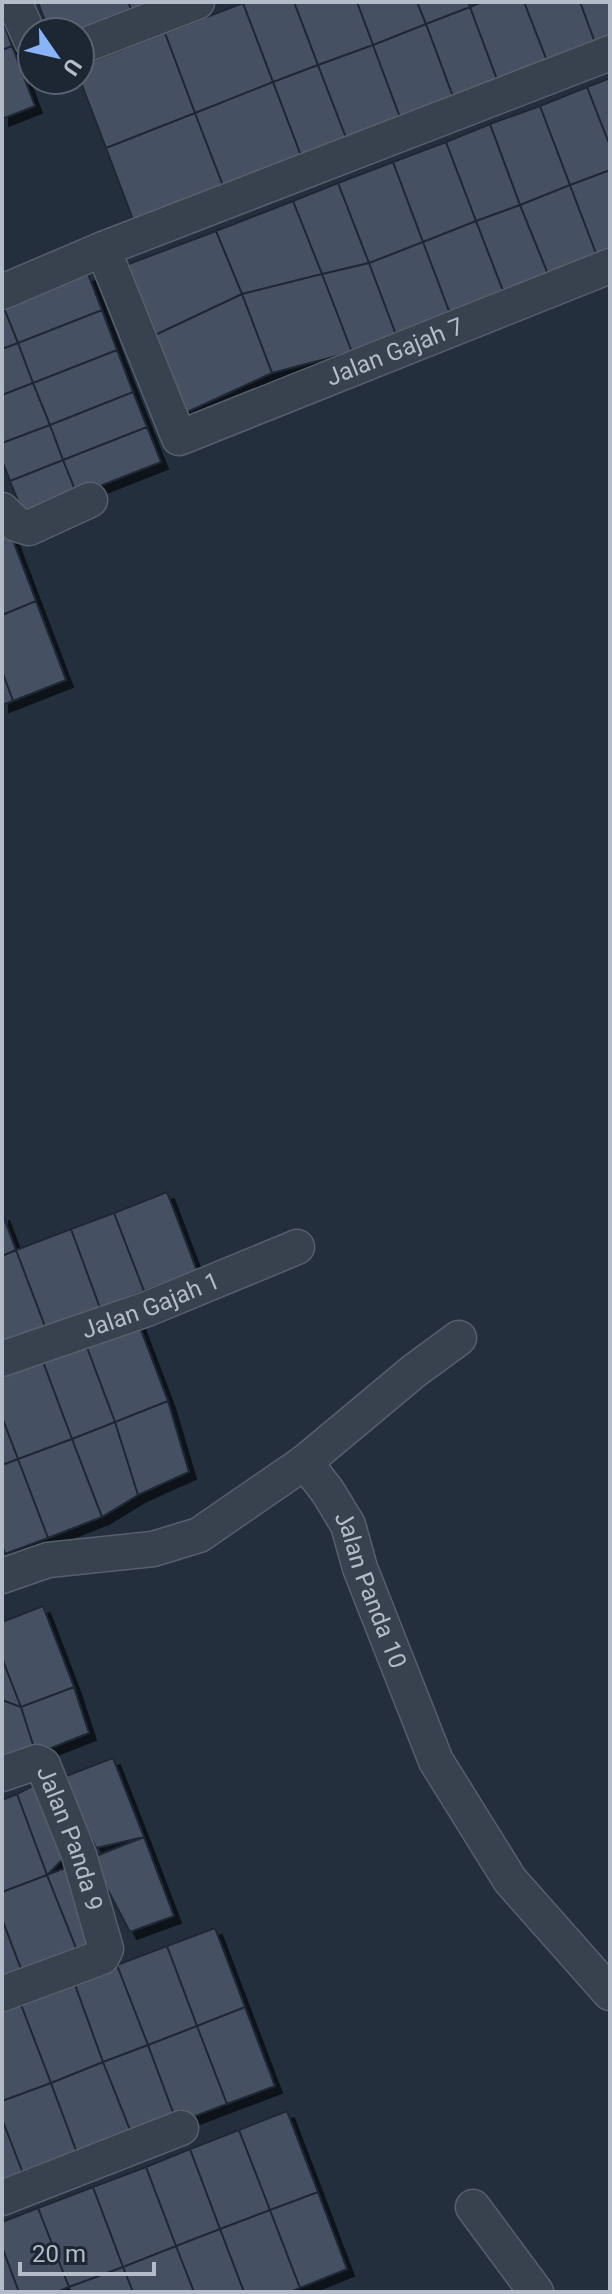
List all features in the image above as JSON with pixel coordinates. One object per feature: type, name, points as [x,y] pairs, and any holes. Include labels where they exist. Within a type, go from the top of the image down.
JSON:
[{"type":"street","points":[[96,41],[197,2]]},
{"type":"street","points":[[2,292],[103,249],[610,53]]},
{"type":"street","name":"Jalan Gajah 7","points":[[103,249],[179,438],[610,266]]},
{"type":"street","points":[[2,510],[16,524],[29,528],[90,500]]},
{"type":"street","name":"Jalan Gajah 1","points":[[2,1359],[147,1309],[297,1247]]},
{"type":"street","points":[[2,1576],[48,1560],[153,1549],[199,1535],[305,1462],[414,1371],[459,1338]]},
{"type":"street","name":"Jalan Panda 10","points":[[305,1462],[348,1525],[360,1568],[436,1761],[510,1880],[610,1993]]},
{"type":"street","name":"Jalan Panda 9","points":[[2,1774],[30,1763],[43,1765],[79,1855],[106,1949],[102,1957],[2,1994]]},
{"type":"street","points":[[2,2198],[181,2128]]},
{"type":"street","points":[[473,2207],[536,2292]]},
{"type":"building","points":[[38,2],[128,2],[131,9],[96,22],[96,16],[43,16]]},
{"type":"building","points":[[128,2],[149,2],[131,9]]},
{"type":"building","points":[[245,2],[294,2],[318,65],[273,82]]},
{"type":"building","points":[[294,2],[357,2],[373,45],[318,65]]},
{"type":"building","points":[[357,2],[417,2],[426,24],[373,45]]},
{"type":"building","points":[[417,2],[468,2],[470,7],[426,24]]},
{"type":"building","points":[[482,2],[524,2],[549,66],[499,85],[470,7]]},
{"type":"building","points":[[524,2],[580,2],[597,48],[549,66]]},
{"type":"building","points":[[580,2],[610,2],[610,43],[597,48]]},
{"type":"building","points":[[243,3],[273,82],[195,113],[165,33]]},
{"type":"building","points":[[470,7],[499,85],[455,102],[426,24]]},
{"type":"building","points":[[2,19],[12,46],[2,50]]},
{"type":"building","points":[[426,24],[455,102],[402,123],[373,45]]},
{"type":"building","points":[[165,33],[195,113],[106,148],[86,96],[96,96],[96,60]]},
{"type":"building","points":[[373,45],[402,123],[348,143],[318,65]]},
{"type":"building","points":[[12,46],[16,56],[16,96],[31,96],[35,106],[2,119],[2,50]]},
{"type":"building","points":[[318,65],[348,143],[303,161],[273,82]]},
{"type":"building","points":[[610,78],[610,146],[587,87]]},
{"type":"building","points":[[273,82],[303,161],[225,191],[195,113]]},
{"type":"building","points":[[587,87],[610,146],[610,170],[570,185],[540,106]]},
{"type":"building","points":[[540,106],[570,185],[520,205],[490,124]]},
{"type":"building","points":[[195,113],[225,191],[135,225],[106,148]]},
{"type":"building","points":[[490,124],[520,205],[476,221],[446,142]]},
{"type":"building","points":[[446,142],[476,221],[423,242],[393,162]]},
{"type":"building","points":[[393,162],[423,242],[369,263],[338,183]]},
{"type":"building","points":[[610,170],[610,260],[600,264],[570,185]]},
{"type":"building","points":[[338,183],[369,263],[322,274],[293,201]]},
{"type":"building","points":[[570,185],[600,264],[550,279],[520,205]]},
{"type":"building","points":[[293,201],[322,274],[242,294],[216,231]]},
{"type":"building","points":[[520,205],[550,279],[505,296],[476,221]]},
{"type":"building","points":[[476,221],[505,296],[452,319],[423,242]]},
{"type":"building","points":[[216,231],[242,294],[153,336],[126,265]]},
{"type":"building","points":[[423,242],[452,319],[398,340],[369,263]]},
{"type":"building","points":[[369,263],[398,340],[352,352],[322,274]]},
{"type":"building","points":[[88,274],[102,310],[18,343],[4,308]]},
{"type":"building","points":[[322,274],[352,352],[272,373],[242,294]]},
{"type":"building","points":[[242,294],[272,373],[183,414],[153,336]]},
{"type":"building","points":[[2,309],[18,343],[2,349]]},
{"type":"building","points":[[102,310],[117,350],[33,383],[18,343]]},
{"type":"building","points":[[18,343],[33,383],[2,395],[2,349]]},
{"type":"building","points":[[117,350],[133,392],[50,425],[33,383]]},
{"type":"building","points":[[33,383],[50,425],[2,443],[2,395]]},
{"type":"building","points":[[133,392],[147,427],[63,460],[50,425]]},
{"type":"building","points":[[50,425],[63,460],[10,481],[2,460],[2,443]]},
{"type":"building","points":[[147,427],[161,462],[77,495],[63,460]]},
{"type":"building","points":[[63,460],[77,495],[24,516],[10,481]]},
{"type":"building","points":[[6,522],[36,601],[2,615],[2,523]]},
{"type":"building","points":[[36,601],[66,680],[13,701],[2,671],[2,615]]},
{"type":"building","points":[[2,671],[13,701],[2,705]]},
{"type":"building","points":[[167,1192],[197,1271],[144,1291],[114,1213]]},
{"type":"building","points":[[2,1213],[16,1250],[2,1256]]},
{"type":"building","points":[[114,1213],[144,1291],[100,1308],[71,1229]]},
{"type":"building","points":[[71,1229],[100,1308],[46,1329],[16,1250]]},
{"type":"building","points":[[16,1250],[46,1329],[4,1345],[2,1256]]},
{"type":"building","points":[[138,1322],[168,1401],[115,1422],[85,1342]]},
{"type":"building","points":[[85,1342],[115,1422],[72,1439],[42,1359]]},
{"type":"building","points":[[42,1359],[72,1439],[18,1459],[2,1417],[2,1374]]},
{"type":"building","points":[[168,1401],[189,1472],[138,1495],[115,1422]]},
{"type":"building","points":[[2,1417],[18,1459],[2,1465]]},
{"type":"building","points":[[115,1422],[138,1495],[102,1517],[72,1439]]},
{"type":"building","points":[[72,1439],[102,1517],[48,1538],[18,1459]]},
{"type":"building","points":[[18,1459],[48,1538],[5,1554],[2,1545],[2,1465]]},
{"type":"building","points":[[43,1606],[74,1687],[21,1707],[2,1658],[2,1622]]},
{"type":"building","points":[[2,1658],[21,1707],[2,1700]]},
{"type":"building","points":[[74,1687],[89,1733],[36,1754],[21,1707]]},
{"type":"building","points":[[2,1700],[21,1707],[36,1754],[2,1767]]},
{"type":"building","points":[[113,1758],[144,1837],[96,1848],[61,1778]]},
{"type":"building","points":[[40,1782],[66,1856],[47,1875],[17,1794]]},
{"type":"building","points":[[17,1794],[47,1875],[2,1892],[2,1800]]},
{"type":"building","points":[[144,1837],[174,1916],[130,1932],[91,1858]]},
{"type":"building","points":[[73,1865],[97,1942],[78,1953],[47,1875]]},
{"type":"building","points":[[47,1875],[78,1953],[23,1974],[2,1919],[2,1892]]},
{"type":"building","points":[[2,1919],[23,1974],[2,1982]]},
{"type":"building","points":[[215,1928],[245,2007],[197,2026],[167,1946]]},
{"type":"building","points":[[167,1946],[197,2026],[148,2045],[117,1965]]},
{"type":"building","points":[[117,1965],[148,2045],[103,2062],[74,1982]]},
{"type":"building","points":[[74,1982],[103,2062],[51,2083],[20,2002]]},
{"type":"building","points":[[20,2002],[51,2083],[2,2101],[2,2009]]},
{"type":"building","points":[[245,2007],[275,2086],[227,2104],[197,2026]]},
{"type":"building","points":[[197,2026],[227,2104],[177,2123],[148,2045]]},
{"type":"building","points":[[148,2045],[177,2123],[134,2140],[103,2062]]},
{"type":"building","points":[[103,2062],[134,2140],[80,2161],[51,2083]]},
{"type":"building","points":[[51,2083],[80,2161],[26,2181],[2,2119],[2,2101]]},
{"type":"building","points":[[287,2111],[318,2192],[270,2210],[239,2130]]},
{"type":"building","points":[[2,2119],[26,2181],[2,2191]]},
{"type":"building","points":[[239,2130],[270,2210],[220,2229],[190,2149]]},
{"type":"building","points":[[190,2149],[220,2229],[176,2246],[146,2167]]},
{"type":"building","points":[[146,2167],[176,2246],[123,2267],[93,2187]]},
{"type":"building","points":[[93,2187],[123,2267],[69,2287],[38,2208]]},
{"type":"building","points":[[318,2192],[347,2269],[300,2288],[270,2210]]},
{"type":"building","points":[[38,2208],[69,2287],[57,2292],[19,2292],[2,2247],[2,2222]]},
{"type":"building","points":[[270,2210],[300,2288],[290,2292],[244,2292],[220,2229]]},
{"type":"building","points":[[220,2229],[244,2292],[194,2292],[176,2246]]},
{"type":"building","points":[[176,2246],[194,2292],[133,2292],[123,2267]]},
{"type":"building","points":[[2,2247],[19,2292],[2,2292]]},
{"type":"building","points":[[123,2267],[133,2292],[71,2292],[69,2287]]}]
